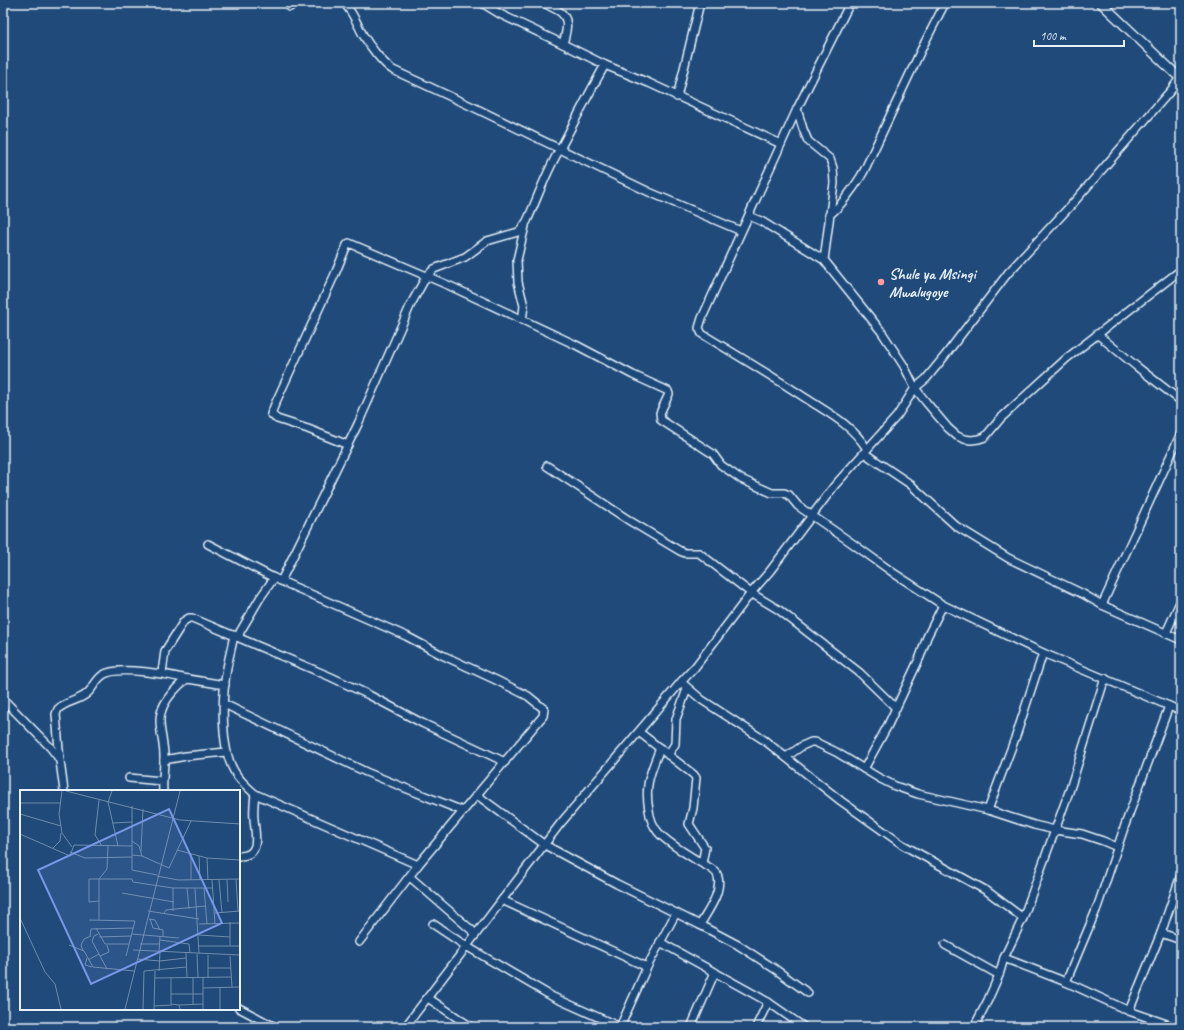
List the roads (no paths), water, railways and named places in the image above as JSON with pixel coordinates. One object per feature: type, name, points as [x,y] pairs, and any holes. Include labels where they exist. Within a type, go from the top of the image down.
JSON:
[{"type":"street","points":[[287,3],[290,7],[290,3]]},
{"type":"street","points":[[344,3],[353,14],[367,41],[388,67],[649,192],[741,231]]},
{"type":"street","points":[[482,3],[500,14],[605,65],[649,83],[781,144]]},
{"type":"street","points":[[544,3],[559,11],[565,18],[567,25],[564,44]]},
{"type":"street","points":[[677,97],[700,3]]},
{"type":"street","points":[[850,3],[797,109],[702,318],[699,331],[774,377],[844,423],[855,432],[866,451],[910,484],[951,521],[977,539],[1008,558],[1083,594],[1102,605],[1181,640]]},
{"type":"street","points":[[829,215],[858,181],[864,171],[945,3]]},
{"type":"street","points":[[405,1027],[579,800],[681,682],[696,667],[751,592],[835,485],[897,416],[908,402],[915,388],[926,379],[944,357],[1008,273],[1074,202],[1180,78],[1101,3]]},
{"type":"street","points":[[418,865],[255,794],[241,781],[229,762],[226,752],[224,704],[225,684],[236,636],[240,632],[266,587],[278,580],[348,445],[411,304],[426,277],[434,269],[465,257],[488,241],[521,230],[560,149],[605,65]]},
{"type":"street","points":[[797,109],[802,129],[808,142],[830,159],[834,168],[834,183],[824,260]]},
{"type":"street","points":[[749,216],[762,221],[824,260],[881,331],[904,366],[915,388],[948,428],[956,436],[964,439],[979,439],[985,437],[1001,418],[1067,358],[1181,270]]},
{"type":"street","points":[[522,320],[524,306],[518,282],[517,260],[525,224]]},
{"type":"street","points":[[348,445],[272,416],[271,414],[347,245],[351,244],[450,286],[576,345],[669,392],[660,413],[661,420],[713,454],[722,464],[742,479],[772,493],[784,493],[789,495],[798,506],[895,574],[943,605],[1043,652],[1181,711]]},
{"type":"street","points":[[1097,334],[1181,401]]},
{"type":"street","points":[[1102,605],[1181,433]]},
{"type":"street","points":[[547,466],[680,551],[685,553],[699,553],[751,592],[779,610],[860,673],[896,708]]},
{"type":"street","points":[[208,544],[278,580],[406,636],[442,655],[496,680],[528,696],[544,709],[543,716],[418,865],[359,942]]},
{"type":"street","points":[[1166,633],[1181,600]]},
{"type":"street","points":[[864,769],[896,708],[943,605]]},
{"type":"street","points":[[162,673],[165,651],[186,619],[192,618],[332,677],[422,723],[505,762]]},
{"type":"street","points":[[988,810],[1043,652]]},
{"type":"street","points":[[64,790],[60,761],[57,711],[60,707],[87,694],[99,678],[108,672],[134,671],[162,673],[188,679],[225,684]]},
{"type":"street","points":[[974,1027],[999,975],[1004,958],[1023,918],[1085,745],[1105,678]]},
{"type":"street","points":[[162,790],[164,760],[159,717],[160,712],[168,699],[181,684],[188,679]]},
{"type":"street","points":[[681,682],[708,704],[764,740],[841,801],[902,845],[986,891],[1023,918]]},
{"type":"street","points":[[668,755],[675,744],[676,719],[687,688]]},
{"type":"street","points":[[3,699],[50,747],[60,761]]},
{"type":"street","points":[[224,704],[366,772],[463,810]]},
{"type":"street","points":[[1066,982],[1097,908],[1117,847],[1169,706]]},
{"type":"street","points":[[639,732],[696,778],[697,782],[693,796],[693,808],[689,824],[704,848],[702,863]]},
{"type":"street","points":[[786,757],[802,746],[815,742],[895,786],[918,794],[988,810],[1034,825],[1082,834],[1117,847]]},
{"type":"street","points":[[660,748],[651,773],[647,794],[650,814],[654,827],[659,834],[716,873],[718,877],[716,893],[700,925]]},
{"type":"street","points":[[164,760],[226,752]]},
{"type":"street","points":[[129,778],[162,781]]},
{"type":"street","points":[[240,856],[249,854],[256,842],[254,812],[255,794]]},
{"type":"street","points":[[477,795],[545,845],[753,954],[808,993]]},
{"type":"street","points":[[1129,1011],[1161,933],[1181,875]]},
{"type":"street","points":[[410,877],[476,934]]},
{"type":"street","points":[[502,900],[647,967]]},
{"type":"street","points":[[433,924],[466,946],[553,997],[620,1027],[647,967],[676,913]]},
{"type":"street","points":[[1161,933],[1181,940]]},
{"type":"street","points":[[660,942],[768,1002],[804,1027]]},
{"type":"street","points":[[945,945],[999,975]]},
{"type":"street","points":[[1004,958],[1066,982],[1129,1011],[1175,1027]]},
{"type":"street","points":[[691,1027],[715,972]]},
{"type":"street","points":[[428,998],[471,1027]]},
{"type":"street","points":[[756,1027],[768,1002]]},
{"type":"street","points":[[240,1009],[275,1027]]},
{"type":"place","name":"Shule ya Msingi Mwalugoye","points":[[881,282]]}]
